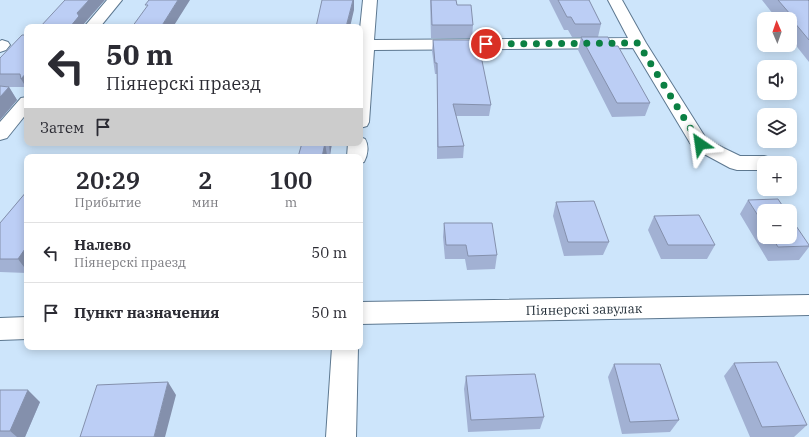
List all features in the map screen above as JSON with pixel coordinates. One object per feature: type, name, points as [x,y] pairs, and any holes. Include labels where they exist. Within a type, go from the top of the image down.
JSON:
[{"type":"street","points":[[95,24],[116,0]]},
{"type":"street","points":[[363,84],[370,0]]},
{"type":"street","points":[[615,0],[638,43],[700,144],[737,163],[757,163]]},
{"type":"street","points":[[366,45],[638,43]]},
{"type":"street","points":[[0,134],[22,96]]},
{"type":"street","name":"Піянерскі завулак","points":[[363,313],[809,305]]},
{"type":"street","points":[[0,329],[24,328]]},
{"type":"street","points":[[341,437],[345,350]]},
{"type":"building","points":[[65,0],[89,0],[77,13],[79,16],[72,24],[43,24]]},
{"type":"building","points":[[149,0],[178,0],[163,24],[134,24],[148,5],[145,5]]},
{"type":"building","points":[[322,0],[353,0],[347,24],[317,24]]},
{"type":"building","points":[[431,0],[456,0],[457,5],[471,5],[473,25],[432,25]]},
{"type":"building","points":[[558,0],[589,0],[601,24],[575,24],[571,17],[567,17]]},
{"type":"building","points":[[778,0],[809,1],[809,40],[797,26],[797,12],[788,12]]},
{"type":"building","points":[[22,35],[24,35],[24,76],[21,79],[20,74],[0,74],[0,58]]},
{"type":"building","points":[[581,37],[608,37],[612,46],[618,46],[650,103],[617,103]]},
{"type":"building","points":[[433,40],[474,40],[475,46],[479,46],[491,105],[453,104],[464,146],[438,147],[437,63],[435,63]]},
{"type":"building","points":[[0,86],[9,87],[0,97]]},
{"type":"building","points":[[301,146],[324,146],[323,154],[299,154]]},
{"type":"building","points":[[24,195],[24,250],[18,259],[0,259],[0,223]]},
{"type":"building","points":[[778,199],[781,204],[757,204],[757,214],[748,200]]},
{"type":"building","points":[[594,201],[609,242],[568,242],[556,202]]},
{"type":"building","points":[[699,215],[715,245],[668,245],[654,216]]},
{"type":"building","points":[[444,223],[492,223],[497,255],[468,256],[466,245],[446,245]]},
{"type":"building","points":[[797,227],[809,245],[809,246],[778,247],[776,244],[797,244]]},
{"type":"building","points":[[777,362],[807,425],[762,427],[734,363]]},
{"type":"building","points":[[614,364],[660,364],[679,420],[630,422]]},
{"type":"building","points":[[535,374],[544,417],[471,420],[466,376]]},
{"type":"building","points":[[168,382],[154,437],[80,437],[97,385]]},
{"type":"building","points":[[0,390],[28,390],[10,431],[0,431]]},
{"type":"route","points":[[486,44],[638,43],[700,144]]}]
